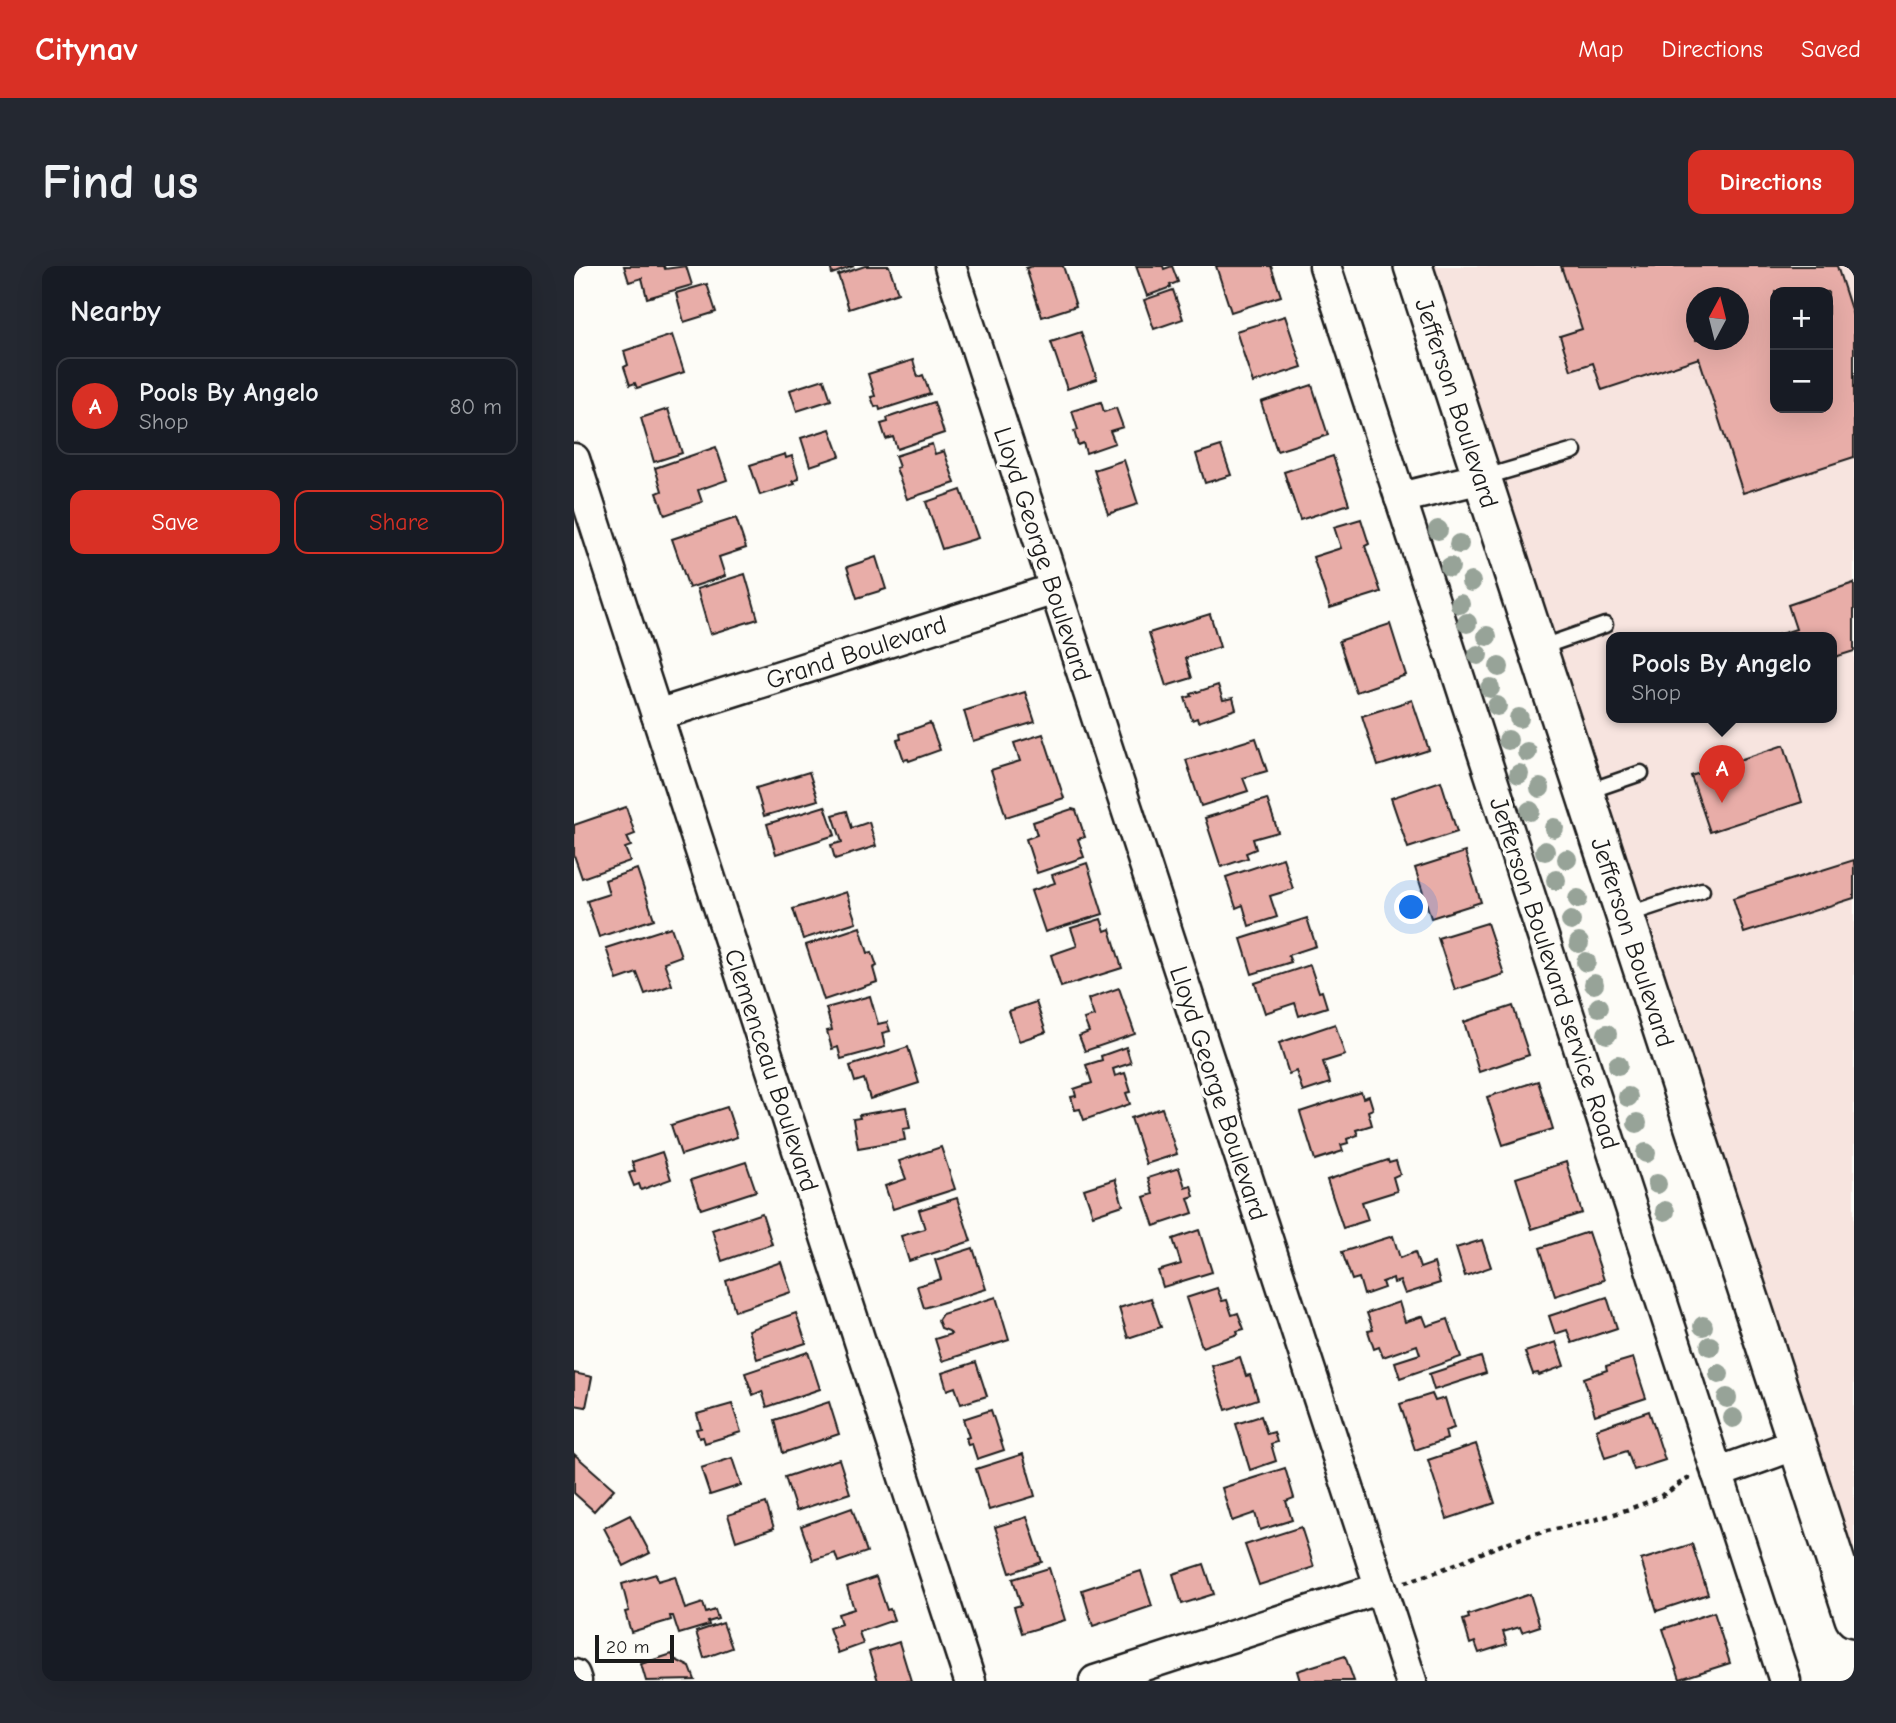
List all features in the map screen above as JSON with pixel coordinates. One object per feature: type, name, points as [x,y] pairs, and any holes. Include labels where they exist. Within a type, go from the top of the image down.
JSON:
[{"type":"street","name":"Lloyd George Boulevard","points":[[950,266],[1055,589],[1391,1586],[1411,1681]]},
{"type":"street","name":"Jefferson Boulevard service Road","points":[[1325,266],[1710,1474],[1785,1681]]},
{"type":"street","name":"Jefferson Boulevard","points":[[1413,266],[1797,1444],[1837,1546],[1854,1618]]},
{"type":"street","name":"Clemenceau Boulevard","points":[[574,459],[970,1681]]},
{"type":"street","points":[[1400,498],[1482,478]]},
{"type":"street","name":"Grand Boulevard","points":[[657,715],[1055,589]]},
{"type":"street","points":[[1710,1474],[1797,1444]]},
{"type":"street","points":[[1095,1681],[1391,1586]]},
{"type":"street","points":[[574,1675],[576,1681]]},
{"type":"lane","points":[[1482,478],[1574,451]]},
{"type":"lane","points":[[1537,648],[1605,625]]},
{"type":"lane","points":[[1584,792],[1641,773]]},
{"type":"lane","points":[[1625,916],[1702,890]]},
{"type":"path","points":[[1391,1586],[1426,1577],[1513,1541],[1623,1511],[1668,1492],[1678,1483],[1710,1474]]},
{"type":"shaded area","points":[[1429,266],[1854,266],[1854,1572]]},
{"type":"building","points":[[624,266],[664,266],[665,269],[686,266],[692,285],[647,298],[642,278],[629,282]]},
{"type":"building","points":[[830,266],[854,266],[832,274]]},
{"type":"building","points":[[865,266],[889,266],[898,293],[849,309],[838,275]]},
{"type":"building","points":[[1063,266],[1076,306],[1042,317],[1026,268]]},
{"type":"building","points":[[1136,266],[1163,266],[1164,269],[1172,266],[1178,282],[1147,296]]},
{"type":"building","points":[[1216,266],[1271,266],[1281,296],[1231,312]]},
{"type":"building","points":[[1561,266],[1837,266],[1854,319],[1854,457],[1743,493],[1699,358],[1602,390],[1593,363],[1571,370],[1560,336],[1582,329]]},
{"type":"building","points":[[707,284],[716,312],[684,322],[676,293]]},
{"type":"building","points":[[1173,290],[1183,319],[1154,329],[1144,300]]},
{"type":"building","points":[[1285,316],[1302,367],[1253,383],[1236,331]]},
{"type":"building","points":[[1081,332],[1097,379],[1067,389],[1051,342]]},
{"type":"building","points":[[672,335],[684,372],[637,388],[635,383],[630,385],[624,367],[628,365],[624,351]]},
{"type":"building","points":[[913,360],[918,377],[923,375],[930,394],[880,410],[879,406],[875,407],[871,397],[875,396],[868,374]]},
{"type":"building","points":[[824,379],[831,400],[797,411],[790,390]]},
{"type":"building","points":[[1312,385],[1328,435],[1277,451],[1261,402]]},
{"type":"building","points":[[934,402],[944,433],[897,449],[893,437],[886,439],[881,424],[888,422],[887,418]]},
{"type":"building","points":[[1101,402],[1104,412],[1116,408],[1123,427],[1110,431],[1115,443],[1086,453],[1083,443],[1078,445],[1074,431],[1078,430],[1072,411]]},
{"type":"building","points":[[668,409],[682,453],[654,462],[641,418]]},
{"type":"building","points":[[830,429],[840,456],[810,466],[801,438]]},
{"type":"building","points":[[932,444],[935,454],[944,451],[955,483],[907,499],[896,468],[899,467],[895,456]]},
{"type":"building","points":[[1221,446],[1231,475],[1205,483],[1196,454]]},
{"type":"building","points":[[716,447],[727,480],[698,490],[702,502],[665,515],[657,493],[662,491],[655,468]]},
{"type":"building","points":[[785,454],[786,458],[792,456],[799,479],[793,481],[795,484],[760,495],[750,465]]},
{"type":"building","points":[[1333,456],[1349,504],[1300,520],[1284,472]]},
{"type":"building","points":[[1124,460],[1138,504],[1108,514],[1094,470]]},
{"type":"building","points":[[961,490],[978,538],[942,549],[926,502]]},
{"type":"building","points":[[736,518],[746,548],[719,557],[725,576],[689,588],[672,539]]},
{"type":"building","points":[[1361,519],[1369,544],[1365,546],[1381,592],[1330,608],[1313,557],[1341,548],[1334,527]]},
{"type":"building","points":[[876,557],[886,589],[857,598],[847,567]]},
{"type":"building","points":[[745,574],[758,619],[710,634],[697,589]]},
{"type":"building","points":[[1854,583],[1854,651],[1837,656],[1837,632],[1787,632],[1796,629],[1788,605]]},
{"type":"building","points":[[1210,614],[1220,647],[1186,658],[1192,678],[1166,686],[1149,633]]},
{"type":"building","points":[[1390,624],[1406,675],[1356,692],[1339,641]]},
{"type":"building","points":[[1218,685],[1223,700],[1233,698],[1236,709],[1198,722],[1197,718],[1192,720],[1185,698]]},
{"type":"building","points":[[1025,692],[1035,722],[973,741],[964,711]]},
{"type":"building","points":[[1412,700],[1429,750],[1378,766],[1362,716]]},
{"type":"building","points":[[930,723],[940,750],[909,761],[904,760],[897,740],[901,739],[900,734]]},
{"type":"building","points":[[1043,734],[1064,798],[1006,817],[991,770],[1020,761],[1014,743]]},
{"type":"building","points":[[1256,738],[1267,771],[1243,778],[1248,791],[1201,806],[1186,760]]},
{"type":"building","points":[[1784,745],[1802,802],[1710,832],[1691,776]]},
{"type":"building","points":[[809,772],[818,800],[764,816],[756,788]]},
{"type":"building","points":[[1441,781],[1457,832],[1408,848],[1391,798]]},
{"type":"building","points":[[1267,799],[1278,832],[1253,839],[1256,849],[1246,853],[1248,858],[1221,867],[1205,818]]},
{"type":"building","points":[[825,806],[835,835],[776,854],[767,824]]},
{"type":"building","points":[[626,807],[635,834],[627,837],[631,846],[625,848],[630,861],[582,878],[574,855],[574,825]]},
{"type":"building","points":[[1076,810],[1085,837],[1078,839],[1084,857],[1037,873],[1026,839],[1037,835],[1033,822]]},
{"type":"building","points":[[847,811],[852,828],[869,822],[876,846],[835,859],[831,845],[842,842],[833,815]]},
{"type":"building","points":[[1465,852],[1481,902],[1431,918],[1415,868]]},
{"type":"building","points":[[1283,858],[1293,889],[1270,896],[1277,917],[1249,926],[1243,905],[1236,908],[1226,877]]},
{"type":"building","points":[[1854,860],[1854,898],[1744,933],[1733,898]]},
{"type":"building","points":[[1087,863],[1103,914],[1045,932],[1031,891],[1055,883],[1052,875]]},
{"type":"building","points":[[637,869],[654,919],[599,937],[587,901],[609,894],[605,880]]},
{"type":"building","points":[[846,892],[856,922],[803,939],[793,909]]},
{"type":"building","points":[[1307,918],[1316,946],[1288,955],[1291,962],[1252,974],[1241,939]]},
{"type":"building","points":[[1101,919],[1105,931],[1110,929],[1122,968],[1061,987],[1051,955],[1077,946],[1071,928]]},
{"type":"building","points":[[1487,923],[1504,974],[1455,990],[1438,938]]},
{"type":"building","points":[[671,927],[681,956],[664,962],[672,985],[645,994],[637,973],[617,980],[606,948]]},
{"type":"building","points":[[860,927],[868,953],[872,952],[877,966],[873,968],[877,982],[824,1000],[806,945]]},
{"type":"building","points":[[1310,965],[1327,1007],[1299,1016],[1295,1003],[1265,1013],[1255,983]]},
{"type":"building","points":[[1119,988],[1135,1034],[1085,1051],[1079,1036],[1089,1032],[1084,1019],[1094,1016],[1088,999]]},
{"type":"building","points":[[870,996],[878,1024],[887,1022],[890,1031],[882,1033],[885,1047],[841,1059],[838,1047],[832,1049],[827,1031],[832,1030],[826,1008]]},
{"type":"building","points":[[1036,1002],[1046,1032],[1019,1041],[1009,1011]]},
{"type":"building","points":[[1513,1006],[1529,1055],[1479,1072],[1464,1022]]},
{"type":"building","points":[[1335,1024],[1345,1055],[1323,1062],[1330,1083],[1303,1092],[1296,1071],[1289,1074],[1279,1043]]},
{"type":"building","points":[[908,1047],[919,1083],[870,1099],[864,1079],[855,1082],[850,1066]]},
{"type":"building","points":[[1126,1047],[1131,1063],[1113,1069],[1115,1076],[1125,1073],[1131,1092],[1126,1093],[1130,1104],[1084,1120],[1080,1109],[1075,1110],[1071,1097],[1076,1096],[1074,1089],[1092,1083],[1086,1065]]},
{"type":"building","points":[[1538,1081],[1553,1129],[1503,1145],[1487,1097]]},
{"type":"building","points":[[1361,1092],[1363,1098],[1369,1096],[1373,1109],[1368,1111],[1372,1125],[1356,1130],[1358,1135],[1347,1139],[1348,1143],[1341,1145],[1343,1151],[1315,1160],[1300,1112]]},
{"type":"building","points":[[727,1107],[737,1137],[681,1155],[671,1125]]},
{"type":"building","points":[[906,1107],[910,1128],[903,1129],[905,1140],[858,1148],[853,1119],[860,1118],[859,1115]]},
{"type":"building","points":[[1162,1108],[1177,1154],[1146,1164],[1131,1118]]},
{"type":"building","points":[[941,1147],[955,1189],[893,1209],[885,1186],[906,1179],[899,1161]]},
{"type":"building","points":[[662,1152],[671,1179],[641,1190],[639,1184],[634,1186],[629,1173],[635,1171],[632,1162]]},
{"type":"building","points":[[1388,1160],[1389,1163],[1396,1161],[1400,1174],[1393,1177],[1397,1191],[1362,1202],[1368,1220],[1343,1228],[1327,1180]]},
{"type":"building","points":[[746,1162],[756,1191],[701,1209],[691,1180]]},
{"type":"building","points":[[1566,1162],[1582,1213],[1532,1229],[1516,1178]]},
{"type":"building","points":[[1179,1168],[1185,1187],[1191,1185],[1194,1196],[1188,1198],[1193,1213],[1154,1226],[1144,1197],[1153,1194],[1148,1178]]},
{"type":"building","points":[[1115,1179],[1123,1205],[1093,1215],[1084,1189]]},
{"type":"building","points":[[957,1198],[971,1241],[909,1261],[901,1236],[925,1229],[919,1210]]},
{"type":"building","points":[[762,1213],[772,1244],[722,1261],[712,1230]]},
{"type":"building","points":[[1199,1230],[1212,1272],[1163,1287],[1158,1271],[1181,1264],[1173,1239]]},
{"type":"building","points":[[1588,1232],[1604,1280],[1555,1296],[1540,1248]]},
{"type":"building","points":[[1393,1236],[1400,1258],[1415,1252],[1420,1268],[1434,1263],[1440,1283],[1405,1294],[1400,1281],[1394,1283],[1393,1278],[1382,1282],[1384,1288],[1364,1295],[1359,1278],[1352,1280],[1342,1252]]},
{"type":"building","points":[[1482,1240],[1491,1267],[1465,1276],[1456,1248]]},
{"type":"building","points":[[973,1248],[986,1289],[924,1308],[917,1286],[941,1279],[935,1260]]},
{"type":"building","points":[[781,1262],[791,1292],[735,1311],[726,1281]]},
{"type":"building","points":[[1217,1288],[1222,1301],[1227,1300],[1232,1315],[1238,1313],[1244,1329],[1237,1331],[1238,1334],[1202,1347],[1186,1298]]},
{"type":"building","points":[[996,1297],[1009,1340],[942,1361],[935,1339],[951,1334],[941,1328],[938,1320],[942,1314]]},
{"type":"building","points":[[1607,1297],[1617,1328],[1572,1343],[1567,1330],[1555,1334],[1549,1316]]},
{"type":"building","points":[[1151,1298],[1161,1327],[1128,1338],[1119,1308]]},
{"type":"building","points":[[1399,1302],[1405,1322],[1423,1316],[1427,1326],[1448,1319],[1461,1357],[1400,1378],[1395,1362],[1420,1354],[1417,1345],[1383,1357],[1379,1347],[1374,1349],[1368,1331],[1373,1330],[1367,1313]]},
{"type":"building","points":[[796,1313],[806,1343],[757,1359],[748,1330]]},
{"type":"building","points":[[1556,1342],[1564,1366],[1539,1375],[1533,1374],[1525,1352]]},
{"type":"building","points":[[808,1352],[820,1389],[767,1407],[762,1391],[753,1395],[745,1373]]},
{"type":"building","points":[[1240,1357],[1246,1376],[1250,1375],[1258,1399],[1226,1410],[1212,1366]]},
{"type":"building","points":[[1481,1357],[1486,1373],[1434,1390],[1429,1374]]},
{"type":"building","points":[[1633,1358],[1646,1398],[1595,1415],[1584,1378],[1607,1370],[1606,1366]]},
{"type":"building","points":[[976,1362],[987,1396],[961,1404],[955,1387],[947,1390],[942,1373]]},
{"type":"building","points":[[574,1373],[592,1377],[586,1407],[574,1405]]},
{"type":"building","points":[[1432,1394],[1435,1401],[1445,1398],[1454,1428],[1445,1431],[1447,1439],[1415,1450],[1400,1404]]},
{"type":"building","points":[[829,1402],[839,1434],[783,1453],[775,1420]]},
{"type":"building","points":[[732,1404],[741,1432],[705,1443],[703,1437],[699,1438],[696,1429],[701,1428],[697,1414]]},
{"type":"building","points":[[991,1410],[1004,1450],[977,1459],[972,1444],[968,1445],[966,1438],[969,1437],[963,1419]]},
{"type":"building","points":[[1649,1411],[1665,1460],[1634,1470],[1627,1451],[1605,1458],[1596,1429]]},
{"type":"building","points":[[1261,1416],[1267,1434],[1274,1432],[1277,1442],[1271,1444],[1276,1461],[1250,1470],[1236,1424]]},
{"type":"building","points":[[1476,1444],[1495,1503],[1447,1519],[1428,1460]]},
{"type":"building","points":[[574,1454],[614,1489],[594,1511],[574,1493]]},
{"type":"building","points":[[1023,1454],[1035,1496],[989,1510],[976,1469]]},
{"type":"building","points":[[732,1458],[741,1485],[710,1495],[701,1468]]},
{"type":"building","points":[[839,1459],[850,1493],[796,1511],[785,1477]]},
{"type":"building","points":[[1285,1468],[1294,1498],[1286,1501],[1292,1520],[1260,1530],[1255,1513],[1232,1521],[1222,1488]]},
{"type":"building","points":[[766,1503],[774,1528],[736,1541],[728,1515]]},
{"type":"building","points":[[852,1508],[867,1552],[838,1562],[835,1553],[813,1560],[801,1526]]},
{"type":"building","points":[[630,1515],[650,1553],[624,1566],[604,1528]]},
{"type":"building","points":[[1027,1517],[1042,1562],[1010,1573],[995,1527]]},
{"type":"building","points":[[1301,1527],[1314,1567],[1259,1585],[1245,1545]]},
{"type":"building","points":[[1692,1544],[1708,1594],[1657,1611],[1641,1560]]},
{"type":"building","points":[[1204,1564],[1214,1594],[1182,1604],[1173,1574]]},
{"type":"building","points":[[1049,1568],[1065,1620],[1022,1633],[1014,1607],[1021,1605],[1013,1579]]},
{"type":"building","points":[[1141,1571],[1152,1606],[1093,1626],[1082,1590]]},
{"type":"building","points":[[656,1574],[658,1581],[675,1576],[685,1609],[703,1603],[706,1613],[715,1610],[718,1619],[708,1622],[709,1625],[679,1634],[673,1616],[670,1616],[671,1620],[631,1632],[625,1612],[629,1611],[622,1584]]},
{"type":"building","points":[[876,1577],[887,1610],[890,1609],[894,1620],[859,1632],[863,1644],[838,1653],[829,1628],[841,1624],[838,1614],[854,1609],[847,1587]]},
{"type":"building","points":[[1530,1594],[1540,1626],[1522,1632],[1520,1627],[1503,1632],[1507,1644],[1479,1653],[1475,1642],[1470,1644],[1463,1620],[1469,1618],[1468,1615]]},
{"type":"building","points":[[1714,1612],[1730,1663],[1680,1679],[1663,1629]]},
{"type":"building","points":[[723,1623],[732,1648],[704,1658],[696,1632]]},
{"type":"building","points":[[899,1642],[911,1681],[878,1681],[869,1652]]},
{"type":"building","points":[[672,1654],[674,1659],[690,1667],[695,1680],[646,1681],[641,1664]]},
{"type":"building","points":[[1345,1656],[1354,1681],[1300,1681],[1297,1671]]},
{"type":"place","name":"Pools By Angelo","points":[[1722,803]]}]
